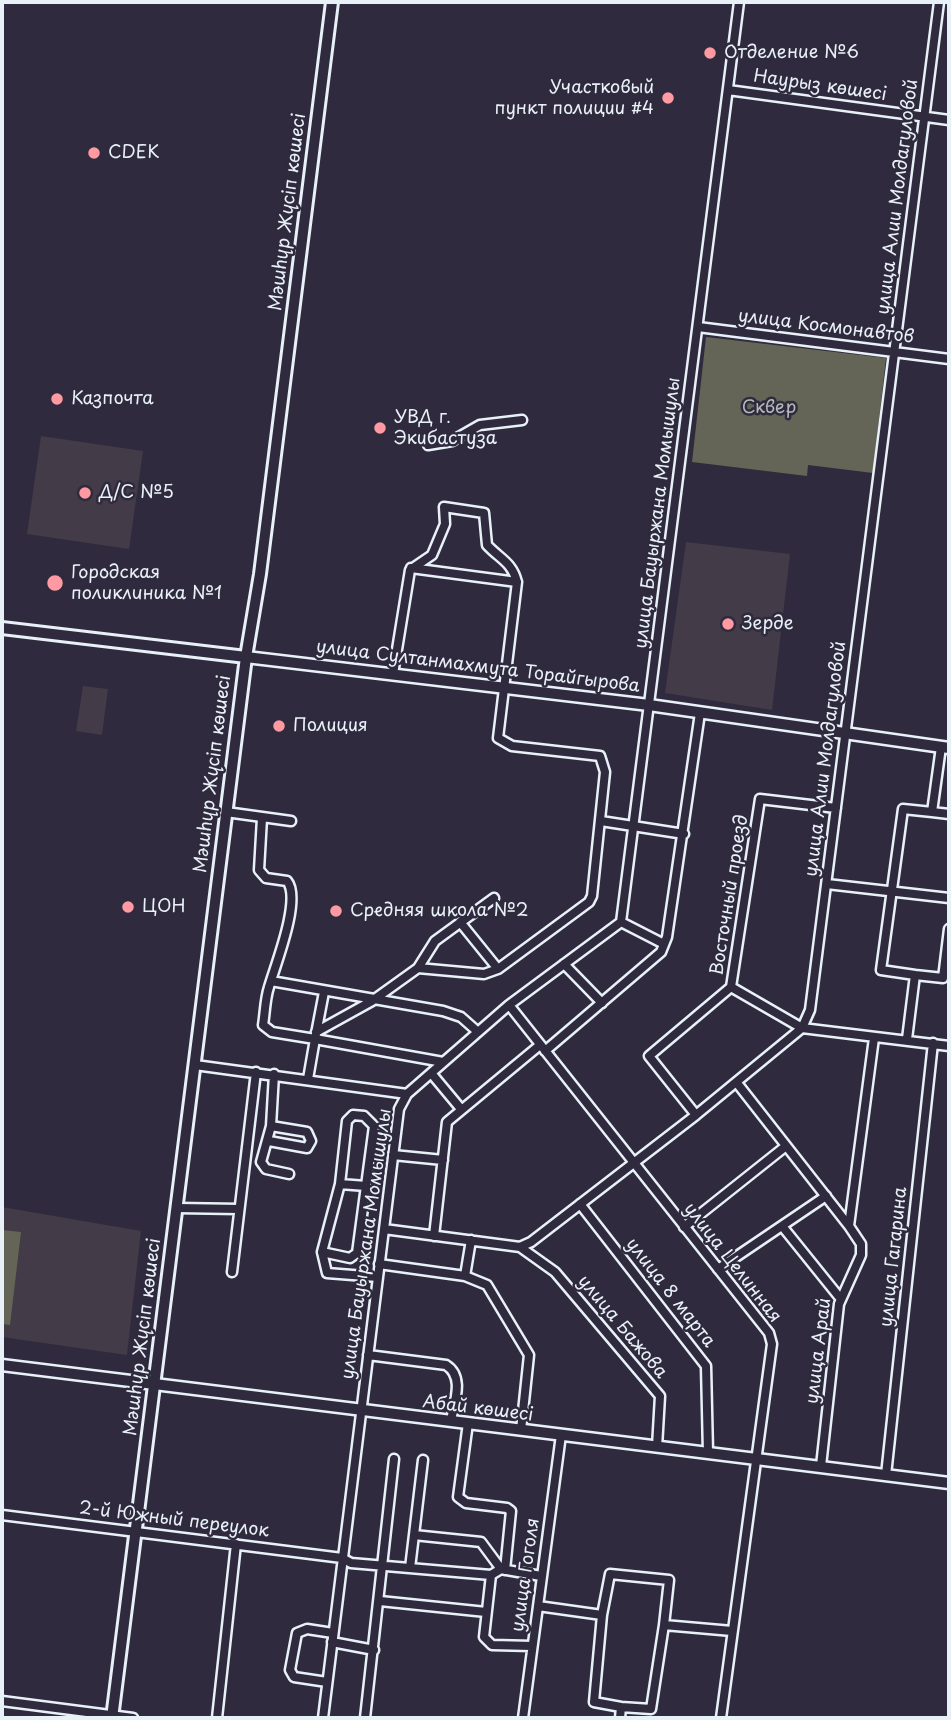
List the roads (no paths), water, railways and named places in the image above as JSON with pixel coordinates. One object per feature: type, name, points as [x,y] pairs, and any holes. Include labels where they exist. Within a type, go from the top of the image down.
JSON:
[{"type":"main road","name":"Мәшһүр Жүсіп көшесі","points":[[113,1717],[226,813],[246,657],[260,574],[332,2]]},
{"type":"main road","name":"улица Султанмахмута Торайгырова","points":[[2,628],[246,657]]},
{"type":"street","name":"улица Бауыржана Момышулы","points":[[323,1718],[399,1109],[407,1094],[509,1005],[621,922],[739,2]]},
{"type":"street","name":"улица Алии Молдагуловой","points":[[802,1028],[810,1010],[827,884],[939,2]]},
{"type":"street","name":"Наурыз көшесі","points":[[728,90],[949,120]]},
{"type":"street","name":"улица Космонавтов","points":[[698,327],[949,359]]},
{"type":"street","points":[[428,445],[452,440],[480,425],[522,420]]},
{"type":"street","points":[[393,674],[411,568],[433,553],[445,524],[444,507],[484,513],[487,545],[505,558],[514,569],[517,582],[497,732],[504,743],[600,756],[605,772],[589,902],[498,970],[484,974],[418,968]]},
{"type":"street","points":[[411,568],[517,582]]},
{"type":"street","name":"улица Султанмахмута Торайгырова","points":[[246,657],[649,705],[945,747]]},
{"type":"street","points":[[435,1236],[447,1122],[461,1108],[602,1003],[661,952],[684,834],[700,713]]},
{"type":"street","points":[[932,812],[945,747]]},
{"type":"street","name":"Восточный проезд","points":[[696,1115],[649,1056],[731,988],[760,799],[836,808]]},
{"type":"street","points":[[949,814],[903,809],[881,970],[943,978],[949,929]]},
{"type":"street","points":[[226,813],[291,821]]},
{"type":"street","points":[[262,818],[259,870],[266,878],[287,881],[292,894],[279,963],[271,981],[263,1025],[266,1030],[315,1035],[443,1062]]},
{"type":"street","points":[[601,821],[684,834]]},
{"type":"street","points":[[827,884],[949,898]]},
{"type":"street","points":[[315,1035],[372,1001],[418,968],[435,941],[494,898]]},
{"type":"street","points":[[460,922],[498,970]]},
{"type":"street","points":[[621,922],[664,944]]},
{"type":"street","points":[[564,964],[602,1003]]},
{"type":"street","points":[[907,1040],[915,975]]},
{"type":"street","points":[[271,981],[372,1001],[443,1011],[461,1017],[478,1032]]},
{"type":"street","name":"Восточный проезд","points":[[731,988],[802,1028]]},
{"type":"street","points":[[308,1079],[324,992]]},
{"type":"street","name":"улица Целинная","points":[[509,1005],[769,1333],[772,1343],[721,1718]]},
{"type":"street","points":[[384,1229],[520,1247],[531,1242],[737,1083],[802,1028],[949,1046]]},
{"type":"street","name":"улица Арай","points":[[821,1466],[840,1298],[861,1255],[861,1244],[849,1226],[874,1038]]},
{"type":"street","name":"улица Гагарина","points":[[886,1475],[933,1043]]},
{"type":"street","points":[[195,1065],[407,1094]]},
{"type":"street","points":[[232,1272],[256,1072]]},
{"type":"street","points":[[432,1073],[461,1108]]},
{"type":"street","points":[[274,1074],[271,1126],[262,1166],[289,1174]]},
{"type":"street","points":[[737,1083],[849,1226]]},
{"type":"street","points":[[322,1252],[350,1258],[357,1252],[374,1126],[364,1116],[353,1115],[347,1121],[340,1184],[322,1252],[327,1273],[378,1278]]},
{"type":"street","points":[[269,1141],[307,1148],[311,1140],[307,1132],[271,1126]]},
{"type":"street","points":[[684,1227],[786,1146]]},
{"type":"street","points":[[393,1155],[443,1160]]},
{"type":"street","points":[[340,1184],[366,1186]]},
{"type":"street","points":[[718,1269],[825,1196]]},
{"type":"street","name":"улица 8 марта","points":[[580,1205],[706,1366],[708,1453]]},
{"type":"street","points":[[177,1208],[239,1209]]},
{"type":"street","points":[[782,1226],[840,1298]]},
{"type":"street","points":[[465,1276],[471,1240]]},
{"type":"street","name":"улица Бажова","points":[[520,1247],[555,1272],[660,1396],[657,1447]]},
{"type":"street","points":[[379,1264],[465,1276],[487,1285],[529,1355],[521,1430]]},
{"type":"street","points":[[368,1355],[446,1365],[454,1370],[457,1378],[451,1421]]},
{"type":"street","name":"Абай көшесі","points":[[2,1365],[949,1483]]},
{"type":"street","points":[[468,1423],[458,1497],[466,1503],[507,1508],[511,1511],[503,1569]]},
{"type":"street","name":"улица Гоголя","points":[[523,1718],[561,1435]]},
{"type":"street","points":[[365,1718],[380,1601],[380,1565],[394,1459]]},
{"type":"street","points":[[410,1568],[423,1460]]},
{"type":"street","name":"2-й Южный переулок","points":[[2,1515],[342,1558],[351,1563],[491,1575]]},
{"type":"street","points":[[414,1535],[481,1542],[503,1569]]},
{"type":"street","points":[[217,1718],[236,1544]]},
{"type":"street","points":[[532,1646],[487,1643],[484,1637],[486,1612],[491,1575],[503,1569],[541,1576]]},
{"type":"street","points":[[610,1574],[669,1580],[664,1625],[651,1709],[594,1702],[602,1615],[610,1574]]},
{"type":"street","points":[[380,1601],[486,1612]]},
{"type":"street","points":[[538,1606],[602,1615]]},
{"type":"street","points":[[664,1625],[732,1631]]},
{"type":"street","points":[[327,1682],[294,1677],[290,1670],[297,1633],[307,1629],[374,1650]]},
{"type":"street","points":[[2,1701],[132,1718]]},
{"type":"street","points":[[620,1718],[621,1707]]},
{"type":"place","name":"Отделение №6","points":[[710,53]]},
{"type":"place","name":"Участковый пункт полиции #4","points":[[668,98]]},
{"type":"place","name":"CDEK","points":[[94,153]]},
{"type":"place","name":"Казпочта","points":[[57,399]]},
{"type":"place","name":"УВД г. Экибастуза","points":[[380,428]]},
{"type":"place","name":"Д/С №5","points":[[85,493]]},
{"type":"place","name":"Городская поликлиника №1","points":[[55,583]]},
{"type":"place","name":"Зерде","points":[[728,624]]},
{"type":"place","name":"Полиция","points":[[279,726]]},
{"type":"place","name":"ЦОН","points":[[128,907]]},
{"type":"place","name":"Средняя школа №2","points":[[336,911]]},
{"type":"park label","name":"Сквер","points":[[769,408]]}]
